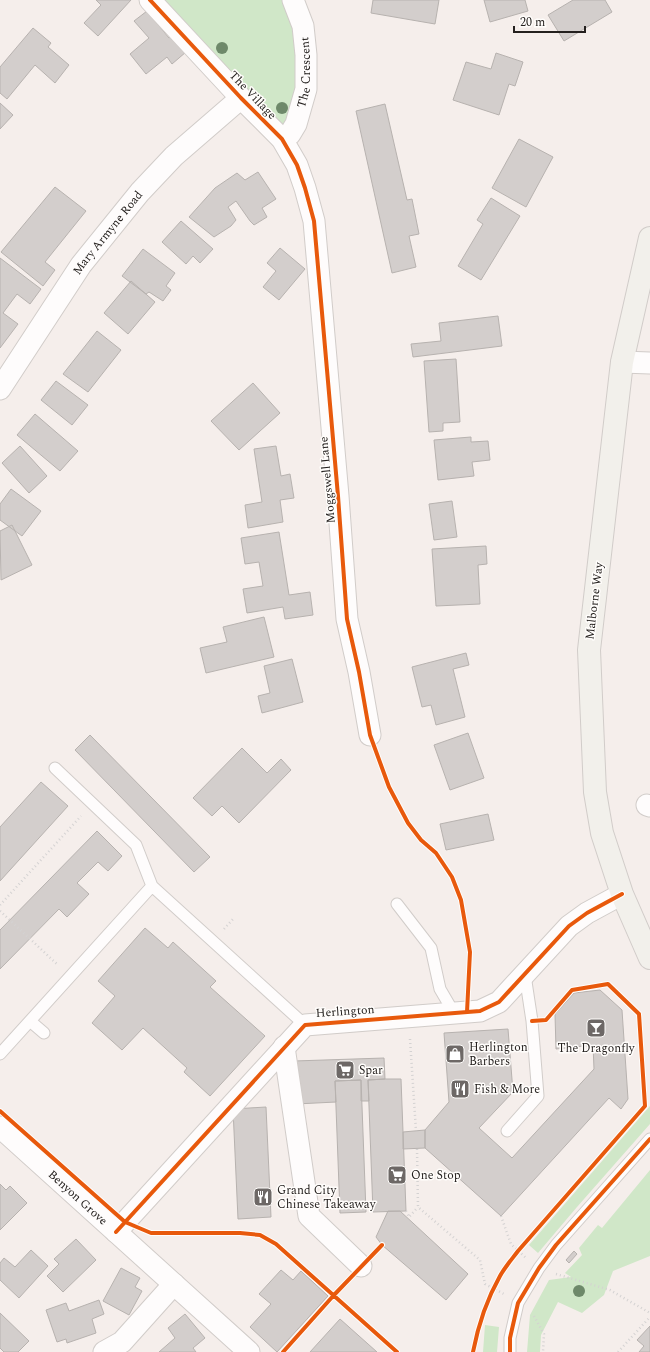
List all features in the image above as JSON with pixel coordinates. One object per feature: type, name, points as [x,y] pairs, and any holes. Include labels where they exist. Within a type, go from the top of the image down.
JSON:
[{"type":"street","name":"The Village","points":[[150,0],[241,98],[282,139],[297,165],[314,221]]},
{"type":"street","name":"The Crescent","points":[[282,139],[290,134],[296,124],[306,89],[306,55],[303,26],[293,0]]},
{"type":"street","name":"Mary Armyne Road","points":[[0,389],[81,265],[140,192],[174,156],[241,98]]},
{"type":"street","name":"Moggswell Lane","points":[[314,221],[347,619],[359,672],[370,735]]},
{"type":"street","name":"Malborne Way","points":[[650,238],[622,362],[588,650],[595,792],[602,833],[622,894],[650,958]]},
{"type":"street","points":[[622,362],[650,363]]},
{"type":"street","name":"Herlington","points":[[116,1232],[305,1025],[480,1011],[499,1002],[569,926],[587,913],[622,894]]},
{"type":"street","points":[[284,1047],[308,1216],[362,1266]]},
{"type":"street","name":"Benyon Grove","points":[[0,1127],[249,1352]]},
{"type":"street","points":[[117,1349],[174,1284]]},
{"type":"lane","points":[[56,768],[136,845],[152,886],[305,1025]]},
{"type":"lane","points":[[0,1054],[152,886]]},
{"type":"lane","points":[[397,904],[431,948],[440,989],[461,1012]]},
{"type":"lane","points":[[507,1131],[538,1096],[532,1021],[525,975]]},
{"type":"lane","points":[[30,1021],[44,1033]]},
{"type":"lane","points":[[510,1352],[510,1338],[518,1303],[539,1268],[556,1245],[650,1139]]},
{"type":"path","points":[[370,735],[389,787],[408,823],[421,840],[436,853],[452,877],[461,900],[470,952],[461,1012]]},
{"type":"path","points":[[0,905],[92,804]]},
{"type":"path","points":[[0,911],[71,976]]},
{"type":"path","points":[[408,1016],[416,1131]]},
{"type":"path","points":[[406,1210],[409,1217],[418,1207],[417,1149]]},
{"type":"path","points":[[418,1207],[480,1260],[485,1284]]},
{"type":"path","points":[[501,1216],[511,1244]]},
{"type":"path","points":[[283,1352],[334,1295],[382,1245]]},
{"type":"path","points":[[539,1268],[610,1290],[650,1313]]},
{"type":"path","points":[[328,1290],[339,1300]]},
{"type":"path","points":[[618,1352],[650,1317]]},
{"type":"green space","points":[[164,0],[284,0],[295,19],[301,75],[285,127],[275,124]]},
{"type":"green space","points":[[650,1106],[650,1124],[538,1253],[529,1245]]},
{"type":"green space","points":[[650,1170],[650,1256],[613,1271],[604,1295],[582,1313],[558,1302],[541,1335],[540,1352],[527,1352],[530,1315],[549,1280],[571,1277],[565,1273],[582,1255],[579,1248],[598,1225],[602,1228]]},
{"type":"green space","points":[[485,1325],[499,1327],[497,1352],[483,1352]]},
{"type":"building","points":[[96,0],[131,0],[98,36],[84,23],[101,5]]},
{"type":"building","points":[[373,0],[439,0],[435,24],[371,13]]},
{"type":"building","points":[[484,0],[525,0],[528,11],[490,22]]},
{"type":"building","points":[[573,0],[605,0],[612,12],[564,41],[548,15]]},
{"type":"building","points":[[147,11],[169,38],[180,30],[193,46],[172,64],[167,57],[146,74],[130,54],[149,38],[134,21]]},
{"type":"building","points":[[33,28],[51,43],[48,47],[69,65],[55,83],[35,65],[7,99],[0,93],[0,67]]},
{"type":"building","points":[[496,53],[523,62],[515,86],[509,84],[499,115],[453,100],[466,62],[491,69]]},
{"type":"building","points":[[0,103],[13,115],[0,129]]},
{"type":"building","points":[[385,104],[407,200],[412,199],[419,234],[409,236],[416,267],[392,273],[356,111]]},
{"type":"building","points":[[519,139],[553,157],[526,207],[492,188]]},
{"type":"building","points":[[258,172],[276,199],[262,208],[267,217],[254,225],[236,201],[228,207],[236,220],[231,226],[214,237],[189,217],[215,188],[237,173],[245,180]]},
{"type":"building","points":[[55,187],[86,211],[45,262],[55,270],[43,286],[1,252]]},
{"type":"building","points":[[491,198],[520,216],[481,280],[458,266],[483,224],[477,220]]},
{"type":"building","points":[[181,221],[213,249],[200,263],[193,256],[186,264],[162,242]]},
{"type":"building","points":[[280,248],[305,269],[279,300],[263,287],[276,271],[267,263]]},
{"type":"building","points":[[143,249],[175,273],[166,286],[171,290],[163,301],[149,292],[146,294],[122,276]]},
{"type":"building","points":[[0,258],[41,289],[30,304],[17,294],[3,313],[18,324],[0,348]]},
{"type":"building","points":[[131,281],[155,302],[128,334],[104,313]]},
{"type":"building","points":[[498,316],[502,346],[413,357],[411,344],[441,341],[439,323]]},
{"type":"building","points":[[97,331],[121,350],[88,392],[63,374]]},
{"type":"building","points":[[456,359],[460,422],[443,423],[443,431],[429,432],[424,361]]},
{"type":"building","points":[[56,381],[88,405],[72,425],[41,400]]},
{"type":"building","points":[[253,383],[280,413],[239,450],[211,421]]},
{"type":"building","points":[[35,414],[78,451],[60,471],[17,435]]},
{"type":"building","points":[[471,437],[471,442],[488,441],[490,460],[472,462],[474,476],[438,480],[434,440]]},
{"type":"building","points":[[20,446],[47,476],[29,493],[2,463]]},
{"type":"building","points":[[276,446],[281,476],[290,474],[294,498],[280,500],[283,522],[248,528],[245,505],[262,502],[254,449]]},
{"type":"building","points":[[11,489],[41,511],[22,536],[0,520],[0,504]]},
{"type":"building","points":[[452,501],[457,537],[434,540],[429,504]]},
{"type":"building","points":[[12,525],[32,565],[1,580],[0,531]]},
{"type":"building","points":[[279,532],[289,595],[310,592],[313,615],[285,619],[283,607],[247,613],[243,589],[263,586],[259,562],[245,564],[241,538]]},
{"type":"building","points":[[486,546],[487,564],[478,565],[480,604],[436,606],[432,549]]},
{"type":"building","points":[[264,617],[274,657],[206,673],[200,648],[227,642],[223,627]]},
{"type":"building","points":[[466,653],[469,665],[453,669],[465,717],[436,725],[431,705],[422,707],[412,667]]},
{"type":"building","points":[[292,659],[303,702],[262,713],[258,696],[270,693],[264,666]]},
{"type":"building","points":[[468,733],[484,778],[450,790],[434,745]]},
{"type":"building","points":[[90,735],[210,857],[194,872],[75,750]]},
{"type":"building","points":[[242,748],[267,773],[281,759],[291,770],[239,823],[222,806],[212,816],[193,798]]},
{"type":"building","points":[[41,782],[68,806],[0,881],[0,827]]},
{"type":"building","points":[[488,814],[494,840],[446,850],[440,824]]},
{"type":"building","points":[[97,831],[122,856],[108,871],[98,862],[77,883],[89,894],[67,917],[59,909],[0,969],[0,930]]},
{"type":"building","points":[[145,928],[168,948],[173,942],[216,981],[210,987],[265,1036],[210,1096],[184,1072],[187,1068],[143,1028],[122,1050],[92,1023],[115,996],[98,981]]},
{"type":"building","points":[[600,990],[622,1010],[628,1099],[621,1109],[609,1098],[501,1216],[425,1148],[425,1130],[449,1102],[444,1033],[508,1029],[513,1092],[479,1128],[512,1158],[594,1069],[593,1045],[556,1049],[555,1014],[574,993]]},
{"type":"building","points":[[384,1058],[385,1079],[368,1080],[369,1101],[361,1101],[361,1080],[335,1081],[336,1102],[296,1104],[294,1061]]},
{"type":"building","points":[[401,1079],[406,1211],[373,1212],[368,1080]]},
{"type":"building","points":[[361,1080],[366,1212],[340,1213],[335,1081]]},
{"type":"building","points":[[266,1107],[271,1217],[238,1219],[233,1109]]},
{"type":"building","points":[[425,1130],[425,1148],[403,1149],[403,1132]]},
{"type":"building","points":[[0,1184],[6,1190],[10,1186],[27,1203],[0,1230]]},
{"type":"building","points":[[388,1211],[400,1211],[468,1274],[446,1300],[382,1245],[376,1237]]},
{"type":"building","points":[[76,1239],[96,1260],[63,1292],[47,1276],[59,1264],[54,1259]]},
{"type":"building","points":[[31,1250],[48,1266],[19,1298],[0,1280],[0,1263],[4,1258],[15,1267]]},
{"type":"building","points":[[574,1251],[577,1254],[569,1263],[566,1260]]},
{"type":"building","points":[[121,1268],[140,1278],[135,1287],[142,1291],[129,1315],[103,1301]]},
{"type":"building","points":[[281,1270],[293,1280],[301,1271],[328,1296],[277,1352],[250,1327],[271,1304],[259,1294]]},
{"type":"building","points":[[99,1300],[104,1314],[92,1319],[96,1333],[67,1343],[66,1339],[57,1342],[46,1310],[66,1303],[69,1311]]},
{"type":"building","points":[[0,1313],[29,1341],[18,1352],[4,1352],[0,1348]]},
{"type":"building","points":[[185,1314],[205,1338],[193,1348],[196,1352],[159,1352],[175,1338],[168,1328]]},
{"type":"building","points":[[340,1319],[377,1352],[310,1352]]},
{"type":"building","points":[[650,1326],[650,1352],[639,1352],[644,1346],[637,1340]]},
{"type":"cycle path","points":[[150,0],[241,98],[282,139],[297,165],[305,188],[314,221],[347,619],[359,672],[370,735],[389,787],[408,823],[421,840],[436,853],[452,877],[461,900],[470,952],[467,1012]]},
{"type":"cycle path","points":[[116,1232],[305,1025],[480,1011],[499,1002],[569,926],[587,913],[622,894]]},
{"type":"cycle path","points":[[473,1352],[480,1323],[487,1303],[504,1269],[645,1106],[639,1014],[608,984],[572,990],[546,1020],[532,1021]]},
{"type":"cycle path","points":[[0,1111],[125,1222],[151,1233],[240,1233],[260,1235],[276,1244],[397,1352]]},
{"type":"cycle path","points":[[510,1352],[510,1338],[518,1303],[539,1268],[556,1245],[650,1139]]},
{"type":"cycle path","points":[[283,1352],[334,1295],[382,1245]]},
{"type":"place","name":"The Dragonfly","points":[[596,1028]]},
{"type":"place","name":"Herlington Barbers","points":[[455,1054]]},
{"type":"place","name":"Spar","points":[[345,1070]]},
{"type":"place","name":"Fish & More","points":[[460,1089]]},
{"type":"place","name":"One Stop","points":[[397,1175]]},
{"type":"place","name":"Grand City Chinese Takeaway","points":[[263,1197]]}]
